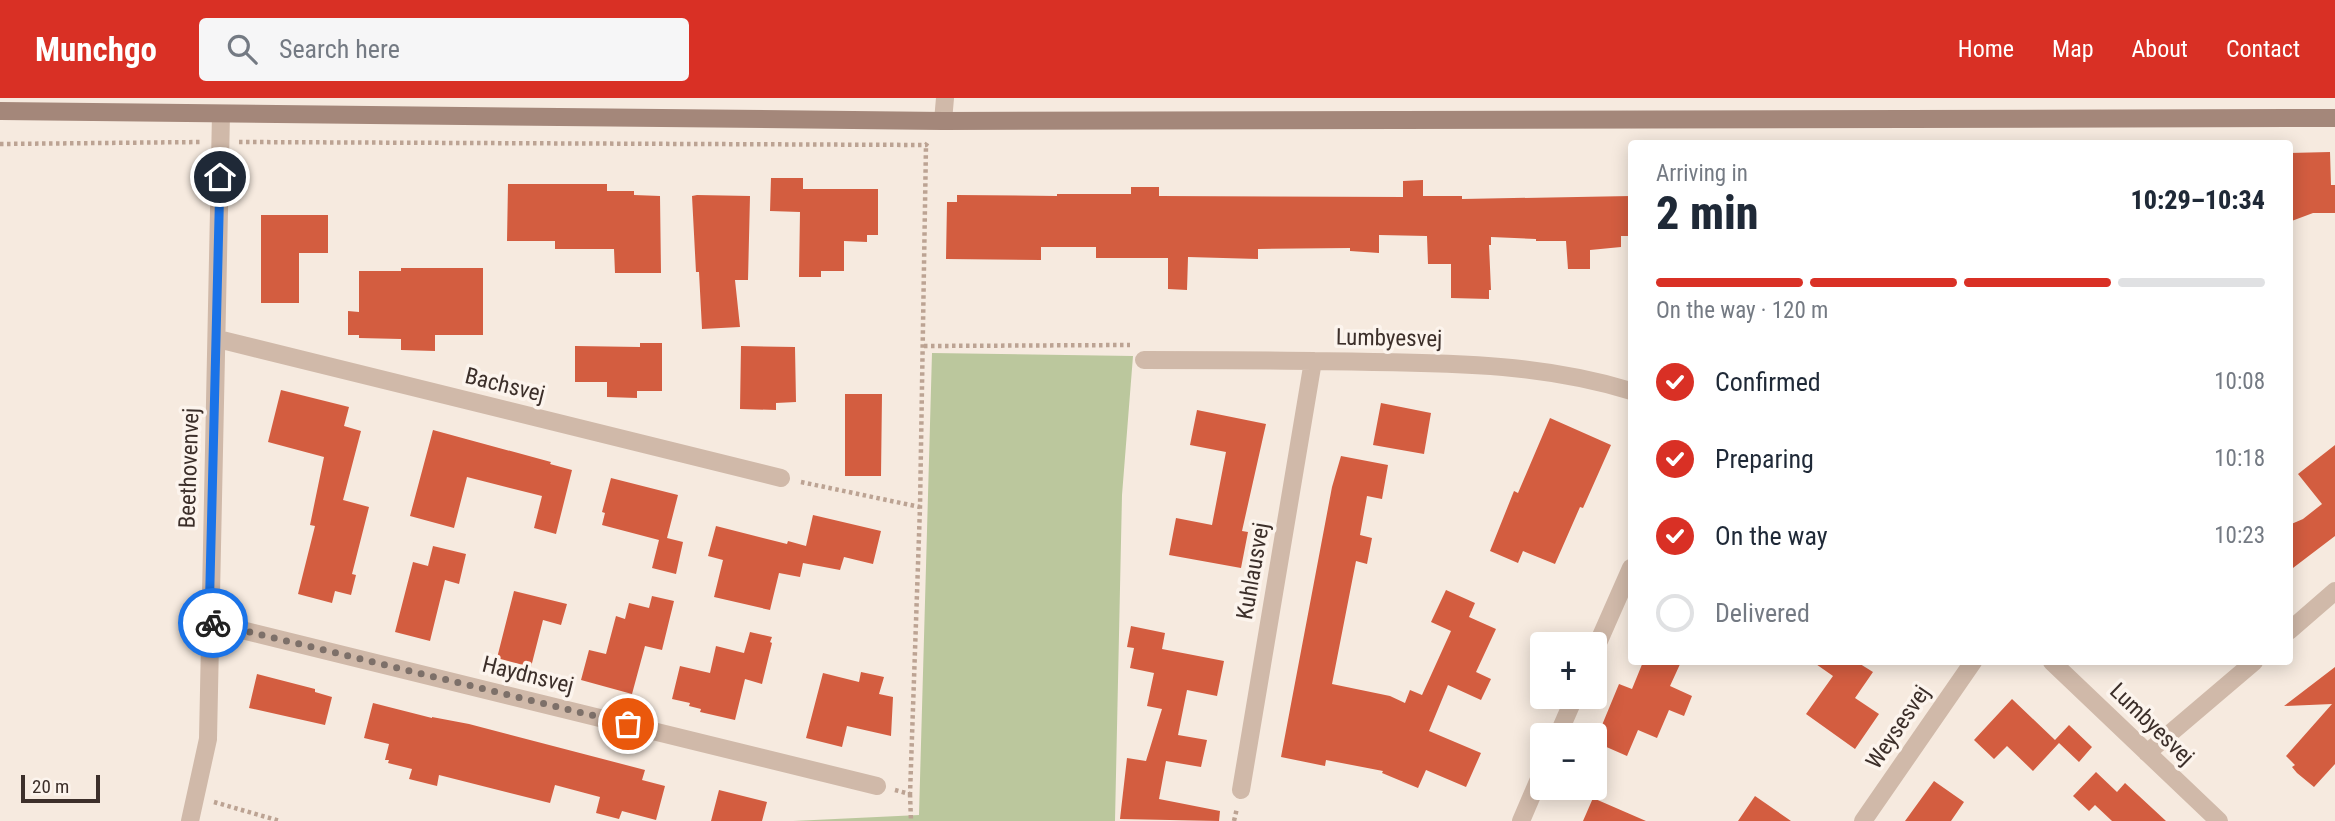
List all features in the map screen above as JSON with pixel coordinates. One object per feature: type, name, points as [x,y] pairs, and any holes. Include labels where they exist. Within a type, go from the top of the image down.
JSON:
[{"type":"street","points":[[943,121],[945,98]]},
{"type":"street","points":[[0,111],[943,121],[2335,118]]},
{"type":"street","name":"Beethovenvej","points":[[190,821],[208,739],[221,114]]},
{"type":"street","name":"Bachsvej","points":[[218,339],[781,478]]},
{"type":"street","name":"Lumbyesvej","points":[[1144,360],[1432,363],[1526,368],[1607,383],[1628,390]]},
{"type":"street","name":"Kuhlausvej","points":[[1241,790],[1313,361]]},
{"type":"street","points":[[1603,632],[1628,575]]},
{"type":"street","points":[[2293,628],[2335,591]]},
{"type":"street","name":"Haydnsvej","points":[[209,622],[877,786]]},
{"type":"street","name":"Weysesvej","points":[[1863,821],[1971,665]]},
{"type":"street","name":"Lumbyesvej","points":[[2055,665],[2219,821]]},
{"type":"street","points":[[2147,753],[2250,665]]},
{"type":"street","points":[[1521,821],[1530,800]]},
{"type":"path","points":[[911,821],[924,346],[926,145],[943,121]]},
{"type":"path","points":[[0,144],[221,141],[926,145]]},
{"type":"path","points":[[924,346],[1136,345],[1144,360]]},
{"type":"path","points":[[781,478],[920,507]]},
{"type":"path","points":[[877,786],[910,794]]},
{"type":"path","points":[[197,798],[280,821]]},
{"type":"green space","points":[[932,353],[1133,356],[1122,495],[1115,821],[793,821],[919,815]]},
{"type":"building","points":[[2330,152],[2331,185],[2335,185],[2335,213],[2313,213],[2293,220],[2293,153]]},
{"type":"building","points":[[771,178],[803,178],[803,189],[878,189],[878,235],[867,235],[867,242],[844,241],[844,271],[821,271],[821,277],[799,277],[800,212],[770,211]]},
{"type":"building","points":[[1423,180],[1423,196],[1462,196],[1462,199],[1628,196],[1628,236],[1621,236],[1621,247],[1590,250],[1590,269],[1568,269],[1566,241],[1491,237],[1489,299],[1451,298],[1451,264],[1428,264],[1427,236],[1379,235],[1379,253],[1350,251],[1350,248],[1258,249],[1258,259],[1188,257],[1187,290],[1168,289],[1168,258],[1096,258],[1096,247],[1041,247],[1041,260],[946,259],[947,202],[957,202],[957,195],[1131,194],[1131,187],[1159,187],[1159,196],[1403,197],[1403,181]]},
{"type":"building","points":[[508,184],[607,184],[607,191],[634,191],[634,195],[660,196],[661,273],[615,273],[614,249],[555,249],[555,241],[507,241]]},
{"type":"building","points":[[692,196],[750,196],[748,280],[735,280],[740,327],[702,329]]},
{"type":"building","points":[[261,215],[328,215],[328,253],[299,253],[299,303],[261,303]]},
{"type":"building","points":[[401,268],[483,268],[483,335],[435,335],[435,351],[401,350],[401,339],[359,338],[359,335],[348,335],[348,311],[359,312],[359,271],[401,271]]},
{"type":"building","points":[[640,343],[662,343],[662,391],[637,391],[637,398],[607,397],[607,382],[575,382],[575,346],[640,347]]},
{"type":"building","points":[[741,346],[795,347],[796,402],[776,403],[776,410],[740,409]]},
{"type":"building","points":[[281,390],[349,407],[344,426],[361,431],[343,500],[369,507],[352,574],[356,575],[351,595],[335,591],[332,603],[298,594],[315,526],[310,525],[324,457],[268,442]]},
{"type":"building","points":[[845,394],[882,394],[881,476],[845,476]]},
{"type":"building","points":[[1381,403],[1431,413],[1424,454],[1373,445]]},
{"type":"building","points":[[1197,410],[1266,424],[1242,531],[1248,532],[1241,568],[1169,555],[1176,518],[1212,525],[1226,452],[1190,445]]},
{"type":"building","points":[[1550,418],[1611,445],[1555,564],[1523,551],[1518,563],[1490,551],[1514,491],[1518,493]]},
{"type":"building","points":[[433,430],[572,470],[556,534],[534,528],[542,496],[467,477],[454,528],[410,516]]},
{"type":"building","points":[[2335,445],[2335,536],[2293,568],[2293,523],[2322,504],[2298,474]]},
{"type":"building","points":[[1341,456],[1388,465],[1382,499],[1367,496],[1360,535],[1372,538],[1367,564],[1356,561],[1332,684],[1390,696],[1405,703],[1410,690],[1422,695],[1451,631],[1431,622],[1446,590],[1475,603],[1469,617],[1496,629],[1476,672],[1491,679],[1481,700],[1448,685],[1429,731],[1481,753],[1466,787],[1426,770],[1418,788],[1382,773],[1383,771],[1326,760],[1325,766],[1281,757],[1332,487]]},
{"type":"building","points":[[611,478],[678,495],[667,538],[683,542],[676,574],[652,568],[659,540],[602,525],[605,513],[602,512]]},
{"type":"building","points":[[813,515],[881,531],[873,564],[844,557],[840,570],[803,563],[800,577],[779,573],[770,610],[714,597],[723,560],[708,556],[716,526],[787,544],[788,541],[806,546]]},
{"type":"building","points":[[433,546],[466,554],[459,584],[445,580],[430,641],[395,632],[413,562],[428,566]]},
{"type":"building","points":[[514,591],[567,604],[561,625],[543,620],[531,667],[497,658]]},
{"type":"building","points":[[652,596],[674,601],[662,650],[645,646],[632,694],[581,680],[589,650],[606,654],[616,616],[625,619],[629,603],[649,608]]},
{"type":"building","points":[[1131,626],[1165,633],[1162,649],[1224,661],[1217,696],[1187,690],[1178,735],[1207,740],[1201,767],[1166,761],[1159,799],[1220,811],[1219,821],[1120,819],[1127,758],[1146,761],[1162,709],[1147,706],[1154,673],[1130,668],[1134,648],[1127,647]]},
{"type":"building","points":[[750,632],[772,637],[772,643],[762,684],[745,679],[735,720],[700,712],[701,709],[689,706],[690,703],[672,699],[680,666],[710,673],[716,646],[744,653]]},
{"type":"building","points":[[1642,665],[1680,665],[1670,686],[1692,696],[1684,716],[1669,710],[1657,738],[1638,730],[1627,756],[1607,747],[1607,723],[1603,723],[1619,684],[1632,689]]},
{"type":"building","points":[[1817,665],[1862,665],[1873,672],[1855,698],[1879,714],[1855,749],[1806,714],[1833,676]]},
{"type":"building","points":[[2335,667],[2335,764],[2314,787],[2297,773],[2292,767],[2295,765],[2286,756],[2332,704],[2284,706]]},
{"type":"building","points":[[861,672],[884,677],[879,694],[893,697],[891,736],[847,726],[842,747],[806,738],[823,673],[859,682]]},
{"type":"building","points":[[257,674],[315,689],[315,692],[332,697],[325,725],[249,708]]},
{"type":"building","points":[[2012,699],[2055,740],[2069,725],[2092,747],[2079,762],[2059,743],[2033,771],[2007,746],[1994,759],[1974,740]]},
{"type":"building","points":[[373,703],[469,724],[645,770],[642,780],[665,786],[656,820],[622,811],[619,819],[596,813],[600,797],[555,785],[550,803],[439,775],[437,786],[409,779],[412,769],[385,760],[389,744],[364,738]]},
{"type":"building","points":[[2096,772],[2117,792],[2125,783],[2166,821],[2112,821],[2095,805],[2089,811],[2073,796]]},
{"type":"building","points":[[1934,781],[1964,802],[1951,821],[1905,821]]},
{"type":"building","points":[[719,790],[767,802],[762,821],[711,821]]},
{"type":"building","points":[[1755,796],[1791,821],[1738,821]]},
{"type":"building","points":[[1592,800],[1598,800],[1646,821],[1583,821]]},
{"type":"way so far","points":[[213,623],[628,724]]},
{"type":"route","points":[[213,623],[209,622],[220,177]]}]
